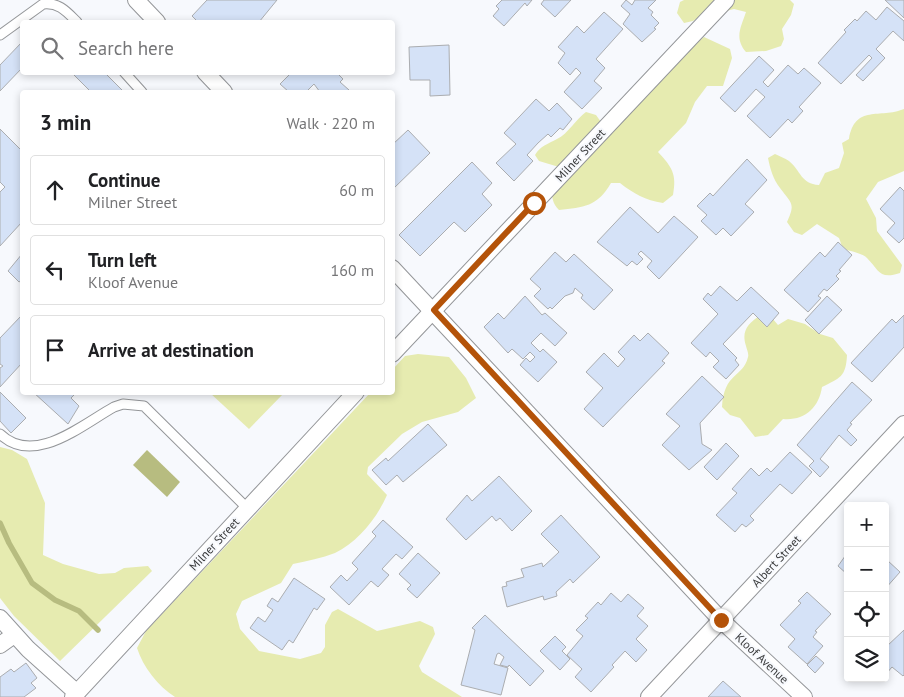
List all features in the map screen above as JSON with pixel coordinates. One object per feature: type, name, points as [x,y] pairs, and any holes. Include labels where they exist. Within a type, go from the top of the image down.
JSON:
[{"type":"street","name":"Milner Street","points":[[395,351],[726,0]]},
{"type":"street","points":[[144,3],[156,20]]},
{"type":"street","points":[[208,75],[222,90]]},
{"type":"street","name":"Kloof Avenue","points":[[395,271],[434,310],[721,620],[804,697]]},
{"type":"street","name":"Milner Street","points":[[75,695],[353,395]]},
{"type":"street","name":"Albert Street","points":[[649,697],[904,424]]},
{"type":"street","points":[[0,618],[14,635],[75,695]]},
{"type":"street","points":[[0,645],[14,635]]},
{"type":"lane","points":[[21,20],[43,4],[51,3],[64,9],[75,20]]},
{"type":"lane","points":[[0,35],[20,21]]},
{"type":"lane","points":[[127,75],[140,90]]},
{"type":"lane","points":[[0,434],[6,439],[22,446],[38,445],[60,439],[114,407],[123,404],[144,406],[247,508]]},
{"type":"shaded area","points":[[684,0],[790,0],[794,4],[791,15],[782,29],[784,39],[781,46],[766,51],[746,52],[742,47],[739,37],[746,12],[734,9],[726,11],[716,5],[693,21],[684,23],[677,13],[680,2]]},
{"type":"shaded area","points":[[704,37],[730,49],[732,58],[723,86],[707,86],[695,102],[686,123],[658,152],[667,162],[674,176],[673,195],[663,203],[640,196],[620,183],[611,183],[606,191],[595,201],[576,208],[559,210],[555,205],[552,195],[559,167],[539,161],[535,155],[539,149],[565,134],[586,112],[596,115],[601,122]]},
{"type":"shaded area","points":[[904,109],[904,171],[878,182],[866,199],[876,218],[877,231],[902,265],[900,273],[888,275],[880,273],[865,256],[843,249],[839,238],[817,224],[802,235],[794,232],[787,222],[792,207],[791,204],[775,181],[768,158],[775,154],[786,159],[805,180],[819,185],[825,173],[839,168],[844,153],[842,143],[849,139],[852,128],[857,121],[870,115]]},
{"type":"shaded area","points":[[761,315],[772,318],[778,325],[788,319],[805,324],[820,334],[833,338],[847,355],[845,368],[841,376],[822,387],[818,401],[809,412],[798,418],[783,419],[768,435],[755,437],[740,418],[730,415],[722,407],[726,387],[746,364],[748,353],[744,336],[745,332],[749,324]]},
{"type":"shaded area","points":[[418,354],[449,357],[466,378],[476,398],[458,412],[422,422],[402,434],[368,467],[367,474],[387,495],[372,521],[359,536],[335,553],[293,564],[281,583],[242,601],[236,614],[240,629],[259,651],[300,659],[321,653],[325,647],[325,625],[332,612],[338,609],[377,631],[420,621],[433,627],[435,634],[419,666],[422,672],[462,697],[175,697],[169,693],[147,669],[137,648],[146,631],[368,395],[395,395],[395,367],[405,356]]},
{"type":"shaded area","points":[[212,395],[282,395],[249,429]]},
{"type":"shaded area","points":[[0,447],[12,450],[27,459],[45,503],[43,555],[63,564],[99,574],[115,573],[124,568],[148,566],[152,571],[60,661],[14,616],[0,598]]},
{"type":"shaded area","points":[[147,450],[180,482],[167,497],[133,465]]},
{"type":"building","points":[[207,0],[277,0],[261,20],[196,20],[192,16]]},
{"type":"building","points":[[502,0],[532,0],[527,6],[525,3],[504,26],[493,16],[499,9],[496,6]]},
{"type":"building","points":[[544,0],[571,0],[555,17],[541,4]]},
{"type":"building","points":[[626,0],[632,5],[635,0],[656,0],[648,8],[653,12],[651,15],[659,23],[654,28],[656,29],[642,42],[623,24],[630,14],[621,6]]},
{"type":"building","points":[[885,0],[904,0],[904,18]]},
{"type":"building","points":[[887,7],[904,21],[904,41],[893,31],[876,49],[885,58],[863,81],[856,75],[872,58],[869,55],[841,84],[818,63],[855,19],[857,21],[866,11],[876,20]]},
{"type":"building","points":[[604,12],[623,29],[596,59],[605,68],[594,81],[602,88],[582,109],[564,92],[581,73],[576,68],[570,75],[558,63],[565,53],[558,47],[577,26],[584,33]]},
{"type":"building","points":[[20,44],[20,70],[0,91],[0,65]]},
{"type":"building","points":[[449,45],[450,95],[430,96],[430,80],[410,80],[409,47]]},
{"type":"building","points":[[759,56],[774,70],[763,82],[768,87],[788,65],[798,74],[804,68],[821,83],[799,107],[803,111],[792,123],[788,119],[770,138],[747,116],[765,97],[756,89],[735,112],[720,98]]},
{"type":"building","points":[[74,75],[107,75],[122,90],[89,90]]},
{"type":"building","points":[[289,75],[339,75],[343,79],[340,82],[349,90],[318,90],[314,84],[308,90],[287,90],[280,84]]},
{"type":"building","points":[[536,99],[549,111],[557,103],[572,119],[563,130],[560,128],[551,137],[548,134],[538,143],[527,155],[533,161],[514,181],[496,163],[516,144],[504,133]]},
{"type":"building","points":[[0,129],[20,149],[20,224],[0,246],[0,192],[5,187],[0,182]]},
{"type":"building","points":[[408,130],[430,153],[395,187],[395,142]]},
{"type":"building","points":[[747,159],[767,180],[745,204],[754,212],[731,236],[723,228],[716,235],[701,221],[707,215],[697,206],[710,193],[713,196]]},
{"type":"building","points":[[472,162],[492,183],[482,194],[492,205],[465,232],[454,222],[420,256],[399,235]]},
{"type":"building","points":[[900,187],[904,191],[904,238],[899,243],[887,232],[895,223],[880,209]]},
{"type":"building","points":[[630,207],[658,233],[674,216],[698,237],[659,279],[647,267],[652,261],[641,251],[638,254],[643,259],[637,265],[632,261],[627,266],[597,242]]},
{"type":"building","points":[[838,242],[852,255],[839,270],[841,271],[836,276],[839,279],[827,291],[824,289],[818,296],[821,298],[808,312],[784,290],[820,252],[825,257]]},
{"type":"building","points":[[555,252],[566,262],[574,254],[613,290],[594,310],[581,298],[583,295],[575,288],[573,293],[565,296],[552,309],[550,307],[548,309],[534,296],[541,289],[530,279]]},
{"type":"building","points":[[20,256],[20,281],[8,271]]},
{"type":"building","points":[[720,286],[737,301],[751,287],[779,313],[767,327],[753,313],[723,344],[737,358],[735,360],[739,365],[726,379],[713,367],[719,361],[710,352],[706,357],[691,343],[718,314],[703,299],[708,293],[711,296]]},
{"type":"building","points":[[525,296],[542,315],[545,313],[567,333],[555,346],[541,333],[531,343],[540,352],[543,349],[557,362],[538,382],[520,365],[526,358],[530,362],[535,357],[530,352],[523,359],[512,349],[508,353],[484,327],[498,313],[504,319]]},
{"type":"building","points":[[827,296],[842,310],[819,334],[805,320]]},
{"type":"building","points":[[904,315],[904,347],[872,382],[851,363],[892,319],[896,323]]},
{"type":"building","points":[[20,317],[20,365],[0,387],[0,368],[3,366],[0,364],[0,338]]},
{"type":"building","points":[[648,333],[669,353],[662,361],[665,363],[603,427],[584,409],[603,388],[586,372],[604,353],[618,367],[625,359],[618,352],[634,335],[640,341]]},
{"type":"building","points":[[702,376],[724,397],[700,423],[702,444],[712,450],[689,470],[662,445],[680,426],[666,414]]},
{"type":"building","points":[[852,382],[872,400],[850,423],[852,424],[847,430],[857,440],[851,446],[839,435],[820,459],[829,467],[820,477],[809,466],[814,461],[797,445]]},
{"type":"building","points":[[0,392],[26,418],[11,433],[0,421]]},
{"type":"building","points":[[36,395],[74,395],[71,398],[79,406],[68,424]]},
{"type":"building","points":[[428,424],[447,445],[403,482],[397,475],[386,485],[372,470],[386,458],[388,461]]},
{"type":"building","points":[[726,443],[739,456],[717,480],[704,467]]},
{"type":"building","points":[[790,452],[812,472],[792,494],[780,484],[750,516],[754,520],[746,527],[742,524],[735,532],[716,515],[737,493],[732,489],[751,468],[759,476],[767,468],[771,472]]},
{"type":"building","points":[[499,476],[532,511],[512,531],[500,518],[496,521],[492,516],[466,540],[446,519],[467,495],[472,501]]},
{"type":"building","points":[[561,515],[600,557],[573,583],[570,579],[556,592],[557,596],[544,600],[543,596],[507,607],[502,587],[507,586],[506,582],[524,577],[521,569],[542,563],[543,567],[559,552],[541,534]]},
{"type":"building","points":[[383,520],[413,547],[402,559],[396,554],[382,569],[389,575],[378,587],[371,581],[349,605],[330,587],[341,575],[347,581],[358,569],[352,563],[376,536],[372,532]]},
{"type":"building","points":[[418,553],[440,573],[417,598],[407,589],[411,585],[399,574]]},
{"type":"building","points":[[844,558],[844,571],[838,566]]},
{"type":"building","points":[[889,562],[900,572],[889,584]]},
{"type":"building","points":[[294,578],[325,599],[317,610],[314,608],[293,643],[289,640],[282,650],[250,628],[258,617],[265,622],[273,610],[267,606],[272,598],[278,602]]},
{"type":"building","points":[[807,592],[831,614],[815,631],[817,632],[813,637],[823,646],[807,664],[788,647],[795,639],[780,625],[801,603],[798,601]]},
{"type":"building","points":[[611,593],[621,602],[628,594],[644,608],[637,616],[648,626],[636,639],[647,650],[636,662],[625,651],[612,665],[614,667],[591,692],[575,677],[582,669],[567,655],[583,636],[576,630],[588,618],[585,616],[598,602],[601,605]]},
{"type":"building","points":[[485,615],[544,671],[530,686],[509,665],[508,667],[500,665],[504,657],[499,653],[494,664],[508,668],[501,695],[461,685],[475,630],[472,628]]},
{"type":"building","points":[[904,630],[903,676],[892,667],[889,670],[889,644]]},
{"type":"building","points":[[555,636],[566,647],[562,651],[570,659],[560,670],[540,651]]},
{"type":"building","points":[[816,656],[824,663],[815,673],[807,665]]},
{"type":"building","points":[[26,663],[37,678],[31,683],[36,688],[24,697],[0,697],[0,677],[11,669],[14,672]]},
{"type":"building","points":[[723,681],[741,697],[708,697]]},
{"type":"waterway","points":[[0,523],[32,583],[55,600],[79,611],[98,630]]},
{"type":"route","points":[[534,203],[434,310],[721,620]]}]
